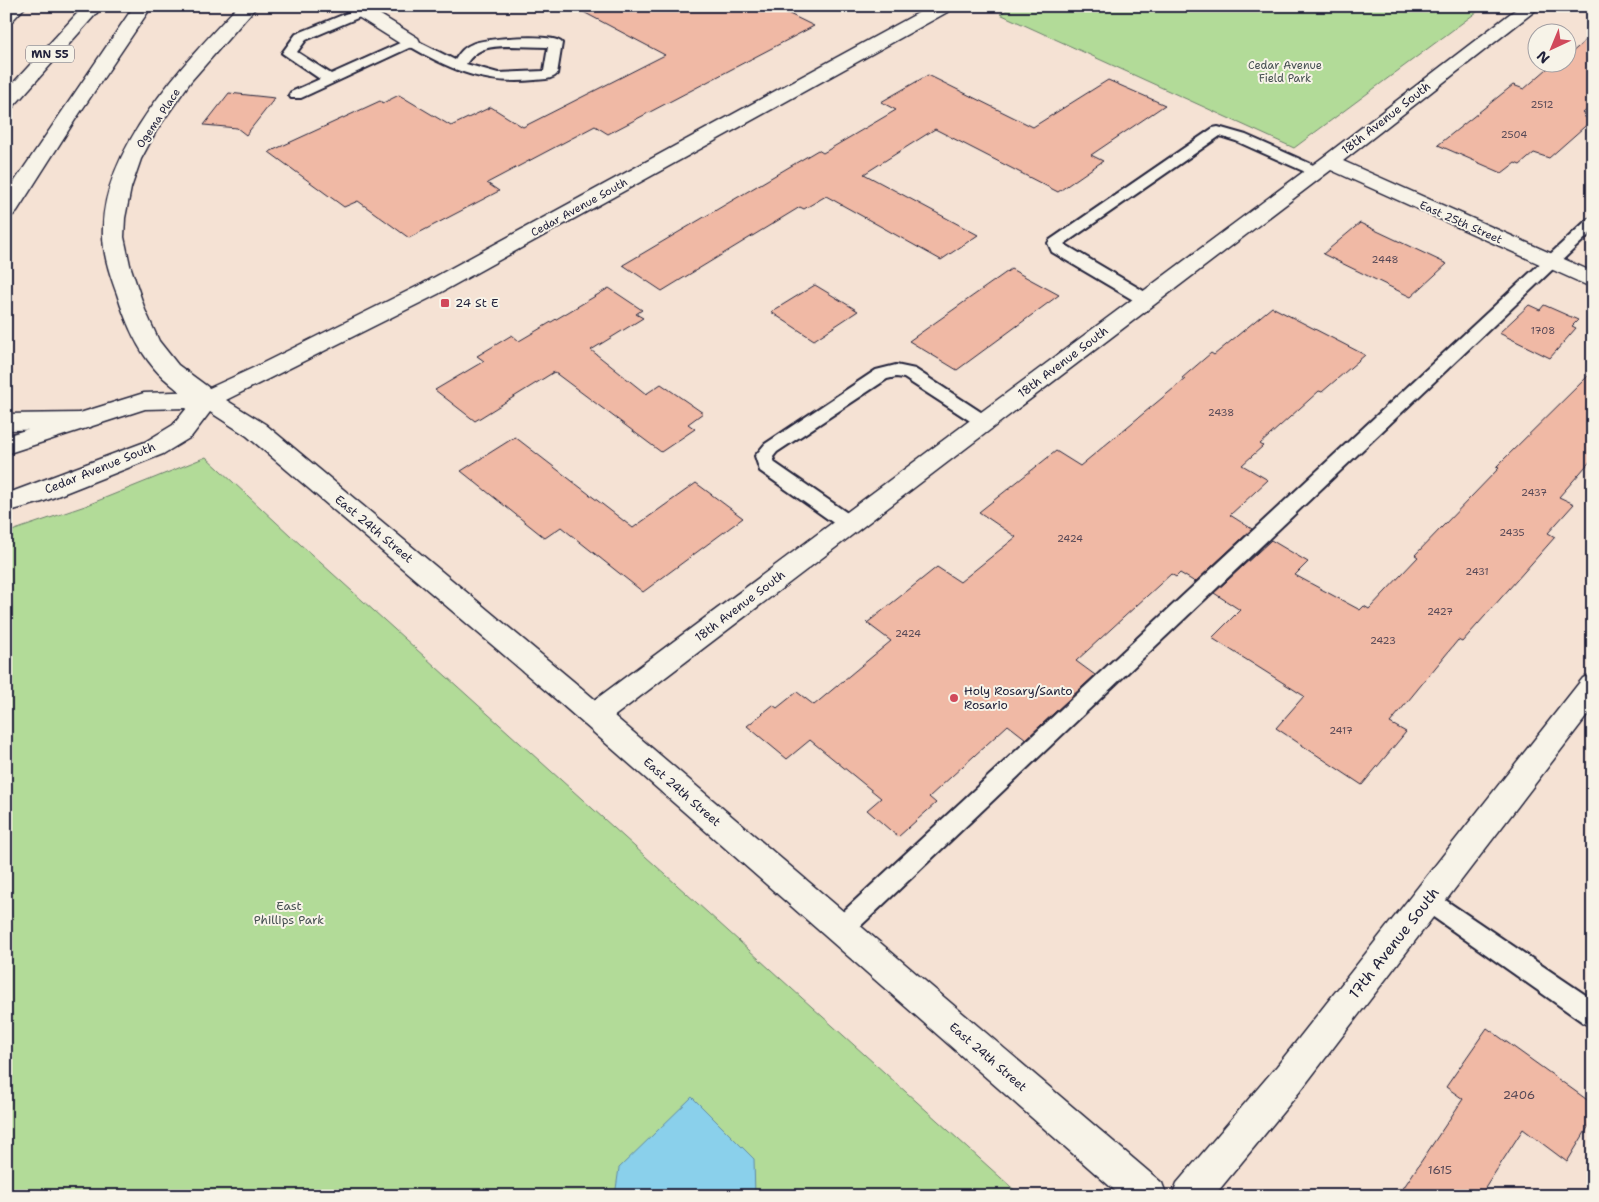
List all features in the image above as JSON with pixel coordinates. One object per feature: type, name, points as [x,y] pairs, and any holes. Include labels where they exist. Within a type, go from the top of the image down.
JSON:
[{"type":"main road","points":[[6,17],[17,6]]},
{"type":"main road","name":"MN 55","points":[[6,103],[94,6]]},
{"type":"main road","points":[[6,211],[65,120],[143,6]]},
{"type":"main road","name":"Ogema Place","points":[[207,399],[164,366],[144,334],[116,262],[114,219],[121,184],[143,137],[165,103],[217,39],[248,6]]},
{"type":"main road","name":"Cedar Avenue South","points":[[6,445],[144,401],[207,399],[336,338],[430,290],[945,6]]},
{"type":"main road","name":"18th Avenue South","points":[[594,716],[1322,167],[1532,6]]},
{"type":"main road","points":[[357,9],[411,42]]},
{"type":"main road","name":"East 25th Street","points":[[1322,167],[1593,281]]},
{"type":"main road","name":"Cedar Avenue South","points":[[6,503],[33,495],[154,448],[182,431],[207,399]]},
{"type":"main road","name":"East 24th Street","points":[[207,399],[256,430],[594,716],[1149,1196]]},
{"type":"main road","points":[[6,422],[82,421]]},
{"type":"main road","name":"17th Avenue South","points":[[1190,1196],[1289,1078],[1593,686]]},
{"type":"lane","points":[[330,79],[289,53],[301,37],[357,9]]},
{"type":"lane","points":[[296,95],[411,42],[458,66],[493,76],[550,74],[555,43],[491,43],[478,46],[469,50],[458,66]]},
{"type":"lane","points":[[1146,300],[1058,249],[1056,243],[1218,131],[1322,167]]},
{"type":"lane","points":[[841,929],[1593,222]]},
{"type":"lane","points":[[849,524],[767,466],[764,456],[771,448],[882,374],[896,371],[909,373],[984,422]]},
{"type":"lane","points":[[1427,900],[1593,1016]]},
{"type":"green space","name":"Cedar Avenue Field Park","points":[[1014,6],[1485,6],[1294,148],[1000,14]]},
{"type":"green space","name":"East Phillips Park","points":[[206,457],[1021,1196],[6,1196],[6,533],[85,506]]},
{"type":"water","points":[[692,1097],[754,1159],[755,1196],[615,1196],[619,1168]]},
{"type":"building","points":[[572,6],[773,6],[814,26],[608,134],[595,126],[487,183],[499,191],[409,238],[358,201],[344,207],[269,152],[380,101],[383,103],[399,95],[451,126],[491,107],[523,127],[665,55]]},
{"type":"building","points":[[1593,34],[1593,105],[1583,113],[1585,114],[1583,116],[1592,120],[1549,158],[1534,153],[1520,165],[1515,163],[1502,173],[1438,145],[1513,85],[1524,89],[1544,72],[1576,72],[1576,49]]},
{"type":"building","points":[[928,75],[1033,127],[1108,80],[1165,105],[1091,155],[1103,161],[1058,192],[935,129],[864,174],[978,235],[941,260],[826,196],[804,209],[800,207],[662,291],[623,265],[818,150],[823,153],[896,110],[881,102]]},
{"type":"building","points":[[229,93],[275,98],[246,135],[237,128],[204,125]]},
{"type":"building","points":[[1360,223],[1447,264],[1411,297],[1323,254]]},
{"type":"building","points":[[1011,269],[1059,295],[957,370],[909,341]]},
{"type":"building","points":[[815,285],[858,311],[814,340],[771,312]]},
{"type":"building","points":[[609,288],[642,310],[636,314],[643,318],[591,350],[646,394],[661,384],[703,413],[688,424],[695,429],[661,452],[554,372],[475,421],[435,390],[484,361],[477,356],[512,335],[519,341]]},
{"type":"building","points":[[1529,305],[1540,310],[1544,305],[1578,320],[1572,326],[1576,328],[1550,358],[1499,333]]},
{"type":"building","points":[[1272,307],[1365,355],[1322,392],[1319,391],[1260,444],[1263,446],[1242,465],[1268,480],[1230,515],[1252,529],[1195,582],[1180,573],[1176,577],[1171,574],[1076,661],[1095,675],[1026,739],[1008,725],[929,797],[936,803],[898,837],[867,810],[881,798],[810,740],[787,759],[747,726],[773,705],[777,708],[797,692],[814,705],[891,641],[867,623],[937,567],[960,582],[1016,537],[979,512],[1056,451],[1080,466],[1185,379],[1182,378],[1211,353],[1214,355]]},
{"type":"building","points":[[1593,371],[1593,458],[1559,497],[1574,504],[1548,533],[1555,537],[1462,642],[1458,640],[1390,723],[1406,732],[1362,785],[1276,728],[1304,696],[1212,638],[1240,610],[1214,593],[1271,540],[1308,562],[1295,575],[1360,610],[1364,606],[1369,609],[1418,557],[1415,555],[1499,468],[1496,467]]},
{"type":"building","points":[[515,437],[633,528],[696,483],[743,518],[643,592],[561,527],[545,538],[461,471]]},
{"type":"building","points":[[1487,1028],[1593,1104],[1593,1119],[1567,1162],[1523,1129],[1480,1196],[1398,1196],[1463,1099],[1446,1087]]},
{"type":"place","name":"24 St E","points":[[445,303]]},
{"type":"place","name":"Holy Rosary/Santo Rosario","points":[[954,698]]}]
